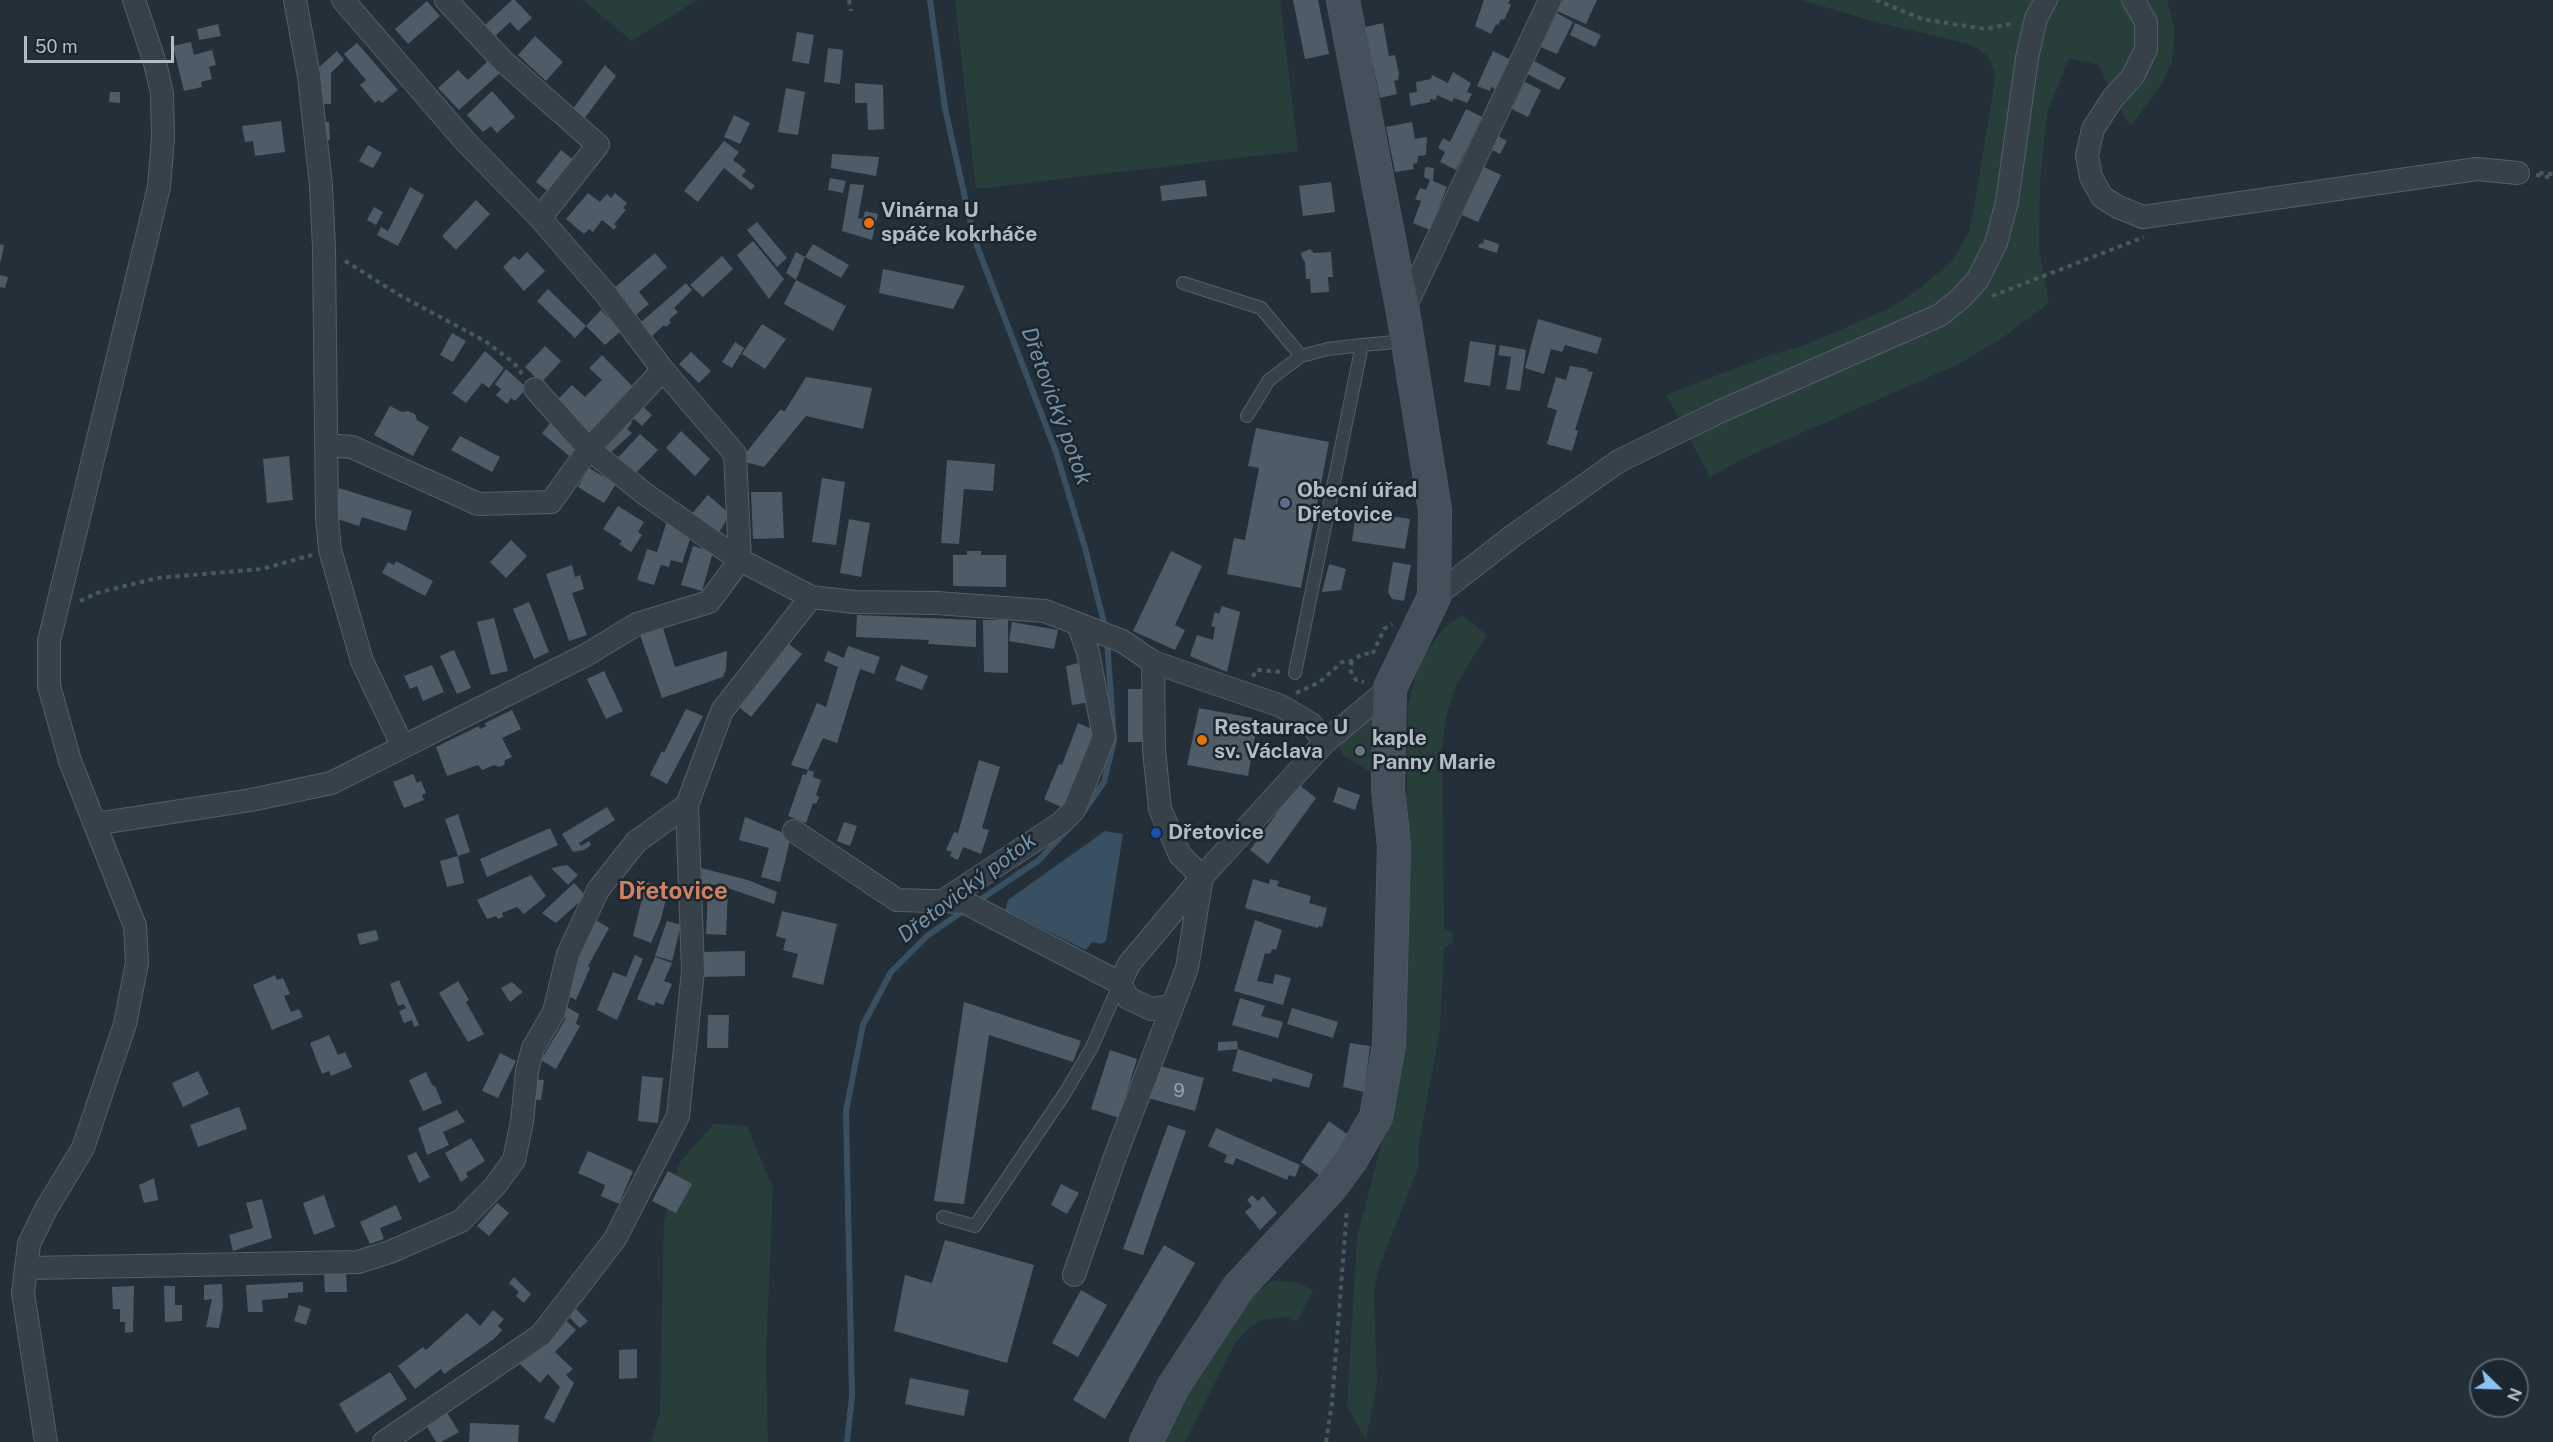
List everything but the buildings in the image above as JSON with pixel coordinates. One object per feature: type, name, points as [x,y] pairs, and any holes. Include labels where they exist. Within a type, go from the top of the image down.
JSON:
[{"type":"main road","points":[[1146,1442],[1173,1387],[1238,1288],[1331,1187],[1351,1160],[1376,1117],[1389,1045],[1394,846],[1388,789],[1390,688],[1434,597],[1435,510],[1406,326],[1343,0]]},
{"type":"street","points":[[46,1442],[23,1293],[28,1268],[29,1244],[46,1209],[83,1148],[125,1024],[136,963],[135,926],[70,761],[49,686],[49,641],[159,187],[163,138],[162,93],[155,63],[134,0]]},
{"type":"street","points":[[294,0],[309,76],[321,186],[324,248],[327,518],[330,550],[362,661],[403,747]]},
{"type":"street","points":[[94,824],[251,800],[332,783],[586,655],[637,624],[709,602],[740,560],[735,454],[663,370],[605,293],[540,218],[465,141],[343,0]]},
{"type":"street","points":[[446,0],[503,62],[598,145],[540,218]]},
{"type":"street","points":[[1406,326],[1550,0]]},
{"type":"street","points":[[2133,0],[2146,22],[2146,49],[2133,76],[2113,98],[2093,129],[2087,155],[2091,177],[2102,197],[2118,207],[2143,216],[2478,169],[2518,173]]},
{"type":"street","points":[[1434,597],[1514,535],[1618,461],[1721,411],[1940,315],[1961,298],[1978,279],[1998,233],[2007,202],[2027,58],[2041,9]]},
{"type":"street","points":[[326,445],[352,447],[478,504],[551,502],[589,449],[663,370]]},
{"type":"street","points":[[536,390],[589,449],[645,494],[740,560],[811,597],[854,602],[937,603],[1045,611],[1122,641],[1153,662],[1281,706],[1311,724],[1324,742]]},
{"type":"street","points":[[384,1442],[541,1335],[615,1239],[678,1116],[693,971],[687,805],[722,711],[811,597]]},
{"type":"street","points":[[944,901],[1061,823],[1074,810],[1104,737],[1088,652],[1087,627]]},
{"type":"street","points":[[1153,662],[1154,750],[1160,809],[1180,855],[1202,877]]},
{"type":"street","points":[[1120,983],[1129,964],[1202,877],[1324,742],[1390,688]]},
{"type":"street","points":[[28,1268],[358,1262],[390,1252],[461,1221],[495,1186],[514,1160],[522,1122],[527,1071],[533,1048],[554,1012],[568,954],[598,891],[636,842],[687,805]]},
{"type":"street","points":[[794,831],[897,900],[964,902],[1120,983],[1128,998],[1151,1009],[1172,1006]]},
{"type":"street","points":[[1074,1275],[1187,968],[1202,877]]},
{"type":"lane","points":[[1183,284],[1261,308],[1301,356]]},
{"type":"lane","points":[[1247,416],[1269,380],[1301,356],[1328,349],[1362,345],[1406,326]]},
{"type":"lane","points":[[1295,673],[1362,345]]},
{"type":"lane","points":[[943,1217],[975,1226],[1065,1093],[1092,1047],[1120,983]]},
{"type":"path","points":[[849,0],[851,11]]},
{"type":"path","points":[[1876,0],[1922,19],[1985,29],[2041,9]]},
{"type":"path","points":[[1983,299],[2141,240],[2176,213]]},
{"type":"path","points":[[324,248],[401,296],[485,341],[514,363],[536,390]]},
{"type":"path","points":[[56,611],[97,593],[157,578],[262,568],[330,550]]},
{"type":"path","points":[[1281,706],[1286,693],[1296,693],[1320,682],[1342,662],[1352,661],[1364,653],[1372,655],[1384,629],[1397,621]]},
{"type":"path","points":[[1251,683],[1256,670],[1295,673]]},
{"type":"path","points":[[1326,1442],[1332,1403],[1347,1207]]},
{"type":"green space","points":[[583,0],[697,0],[632,41]]},
{"type":"green space","points":[[955,0],[1280,0],[1298,151],[976,189]]},
{"type":"green space","points":[[1802,0],[2167,0],[2175,30],[2172,62],[2159,89],[2131,126],[2113,98],[2099,65],[2069,58],[2047,114],[2040,182],[2039,250],[2049,303],[2001,339],[1957,365],[1742,459],[1710,477],[1666,395],[1767,356],[1808,344],[1890,308],[1919,289],[1954,259],[1969,231],[1975,202],[1994,86],[1995,74],[1989,58],[1979,49],[1968,44],[1868,20]]},
{"type":"green space","points":[[1462,615],[1487,635],[1456,685],[1446,718],[1442,748],[1444,928],[1453,933],[1453,942],[1444,948],[1440,1029],[1418,1149],[1419,1165],[1378,1270],[1374,1291],[1377,1384],[1366,1440],[1347,1406],[1357,1237],[1401,1069],[1408,705],[1421,657],[1445,627]]},
{"type":"green space","points":[[1374,715],[1375,775],[1343,755],[1338,744]]},
{"type":"green space","points":[[714,1124],[747,1126],[773,1188],[766,1354],[768,1442],[651,1442],[660,1411],[664,1223],[679,1163]]},
{"type":"green space","points":[[1272,1281],[1295,1282],[1313,1290],[1297,1322],[1285,1317],[1263,1320],[1251,1326],[1235,1343],[1185,1442],[1164,1442],[1188,1396],[1251,1298]]},
{"type":"water","points":[[1105,831],[1123,834],[1106,941],[1101,944],[1092,942],[1086,950],[1005,910],[1008,900]]},
{"type":"waterway","name":"Dřetovický potok","points":[[930,0],[945,108],[974,238],[1056,452],[1086,551],[1105,627]]},
{"type":"waterway","name":"Dřetovický potok","points":[[1084,811],[1104,782],[1114,740],[1107,640]]},
{"type":"waterway","name":"Dřetovický potok","points":[[977,902],[1039,860],[1067,830]]},
{"type":"waterway","name":"Dřetovický potok","points":[[847,1442],[852,1396],[846,1111],[863,1025],[891,972],[927,936],[966,909]]},
{"type":"place","name":"Vinárna U spáče kokrháče","points":[[869,223]]},
{"type":"place","name":"Obecní úřad Dřetovice","points":[[1285,503]]},
{"type":"place","name":"Restaurace U sv. Václava","points":[[1202,740]]},
{"type":"place","name":"kaple Panny Marie","points":[[1360,751]]},
{"type":"place","name":"Dřetovice","points":[[1156,833]]},
{"type":"district","name":"Dřetovice","points":[[673,892]]}]
